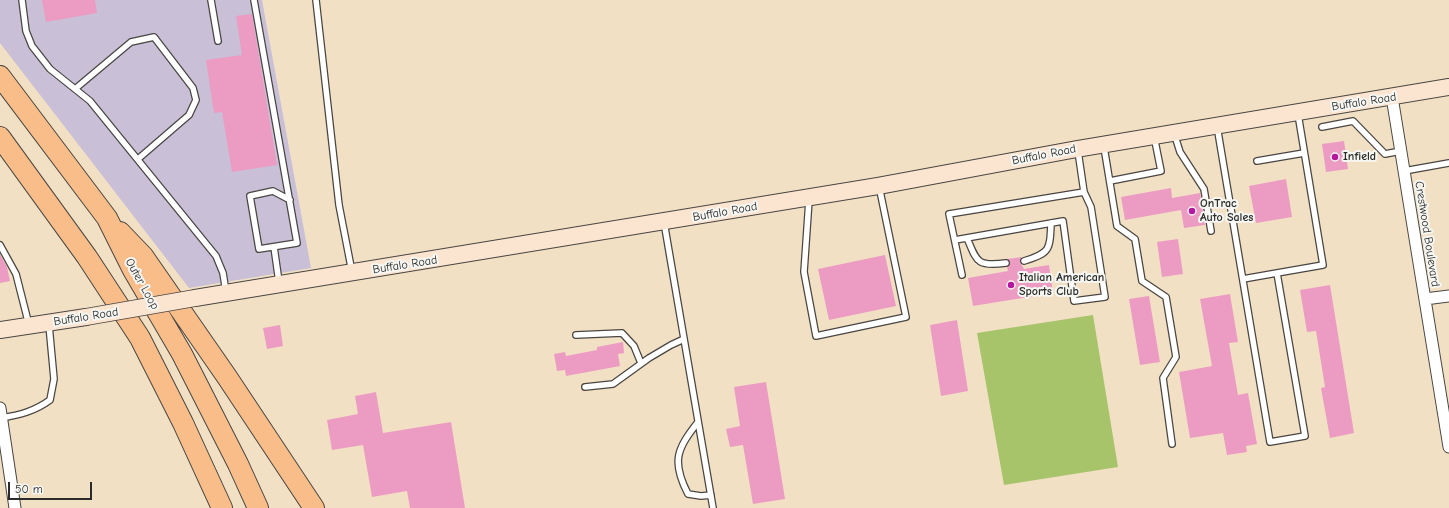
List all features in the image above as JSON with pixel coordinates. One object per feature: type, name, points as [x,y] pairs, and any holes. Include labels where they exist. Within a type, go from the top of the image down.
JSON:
[{"type":"highway","name":"Outer Loop","points":[[0,76],[107,218],[133,270],[182,354],[238,464],[258,508]]},
{"type":"highway","points":[[0,137],[87,257],[140,338],[183,423],[222,508]]},
{"type":"highway","points":[[107,218],[143,256],[227,377],[314,508]]},
{"type":"main road","name":"Buffalo Road","points":[[0,330],[352,274],[664,222],[878,186],[1077,149],[1449,87]]},
{"type":"street","name":"Crestwood Boulevard","points":[[1392,97],[1449,447]]},
{"type":"street","points":[[1425,299],[1449,296]]},
{"type":"street","points":[[1,413],[15,508]]},
{"type":"lane","points":[[22,0],[26,31],[32,46],[50,69],[90,101],[216,256],[223,273],[226,293]]},
{"type":"lane","points":[[211,0],[218,41]]},
{"type":"lane","points":[[254,0],[290,200],[297,243],[259,249],[250,196],[273,192],[290,200]]},
{"type":"lane","points":[[316,0],[339,205],[352,274]]},
{"type":"lane","points":[[75,89],[131,42],[154,36],[193,88],[196,100],[189,115],[138,159]]},
{"type":"lane","points":[[1243,279],[1323,265],[1297,112]]},
{"type":"lane","points":[[1322,127],[1353,121],[1385,154],[1401,151]]},
{"type":"lane","points":[[1217,126],[1270,442],[1305,436],[1277,272]]},
{"type":"lane","points":[[1174,133],[1180,152],[1204,189],[1211,231]]},
{"type":"lane","points":[[1110,181],[1161,171],[1154,136]]},
{"type":"lane","points":[[1103,145],[1118,226],[1135,238],[1142,281],[1166,297],[1176,357],[1163,378],[1172,444]]},
{"type":"lane","points":[[955,240],[1063,221],[1074,301],[1105,297],[1091,207],[1084,192],[1077,149]]},
{"type":"lane","points":[[1257,161],[1304,153]]},
{"type":"lane","points":[[1404,171],[1449,163]]},
{"type":"lane","points":[[810,197],[804,272],[816,336],[906,317],[878,186]]},
{"type":"lane","points":[[962,275],[949,214],[1084,192]]},
{"type":"lane","points":[[664,222],[714,508]]},
{"type":"lane","points":[[1024,261],[1042,255],[1051,244],[1051,223]]},
{"type":"lane","points":[[967,238],[976,259],[988,266],[1006,263]]},
{"type":"lane","points":[[0,245],[16,274],[29,325]]},
{"type":"lane","points":[[274,247],[279,285]]},
{"type":"lane","points":[[1,413],[23,414],[42,406],[50,400],[54,380],[49,322]]},
{"type":"lane","points":[[576,335],[622,333],[634,346],[641,364]]},
{"type":"lane","points":[[585,387],[613,384],[671,344],[684,339]]},
{"type":"lane","points":[[698,422],[684,440],[678,456],[679,476],[688,494],[701,496],[711,495]]},
{"type":"shaded area","points":[[0,0],[262,0],[311,268],[189,288],[0,43]]},
{"type":"green space","points":[[1093,315],[1118,467],[1004,485],[977,333]]},
{"type":"building","points":[[42,0],[95,0],[97,13],[46,22]]},
{"type":"building","points":[[252,14],[277,165],[232,172],[222,112],[214,113],[206,60],[242,55],[236,16]]},
{"type":"building","name":"Infield","points":[[1344,141],[1348,169],[1326,172],[1322,144]]},
{"type":"building","points":[[1286,179],[1292,217],[1256,223],[1249,186]]},
{"type":"building","points":[[1171,188],[1172,198],[1200,193],[1205,225],[1184,228],[1181,210],[1125,220],[1121,197]]},
{"type":"building","points":[[1178,239],[1183,274],[1162,277],[1157,242]]},
{"type":"building","points":[[0,254],[7,267],[10,281],[0,283]]},
{"type":"building","points":[[885,255],[896,306],[829,320],[818,269]]},
{"type":"building","name":"Italian American Sports Club","points":[[1022,257],[1020,262],[1024,269],[1049,265],[1053,293],[973,306],[968,278],[1008,271],[1007,267],[1010,263],[1007,259]]},
{"type":"building","points":[[1330,285],[1354,433],[1330,438],[1321,388],[1325,387],[1316,331],[1307,332],[1300,290]]},
{"type":"building","points":[[1230,294],[1238,342],[1229,343],[1238,395],[1248,393],[1257,444],[1246,446],[1247,452],[1227,455],[1223,433],[1190,438],[1179,372],[1212,366],[1200,299]]},
{"type":"building","points":[[1149,296],[1160,362],[1140,365],[1129,299]]},
{"type":"building","points":[[957,320],[968,391],[941,396],[930,325]]},
{"type":"building","points":[[280,325],[283,346],[267,349],[263,328]]},
{"type":"building","points":[[623,342],[624,353],[618,354],[620,366],[566,376],[565,370],[557,371],[554,354],[565,352],[566,356],[597,350],[597,347]]},
{"type":"building","points":[[766,382],[785,499],[753,504],[743,445],[730,447],[726,429],[740,426],[734,387]]},
{"type":"building","points":[[376,392],[383,433],[451,422],[465,508],[410,508],[407,491],[372,497],[363,445],[332,450],[327,420],[358,414],[355,396]]},
{"type":"place","name":"Infield","points":[[1335,157]]},
{"type":"place","name":"OnTrac Auto Sales","points":[[1192,211]]},
{"type":"place","name":"Italian American Sports Club","points":[[1011,285]]}]
